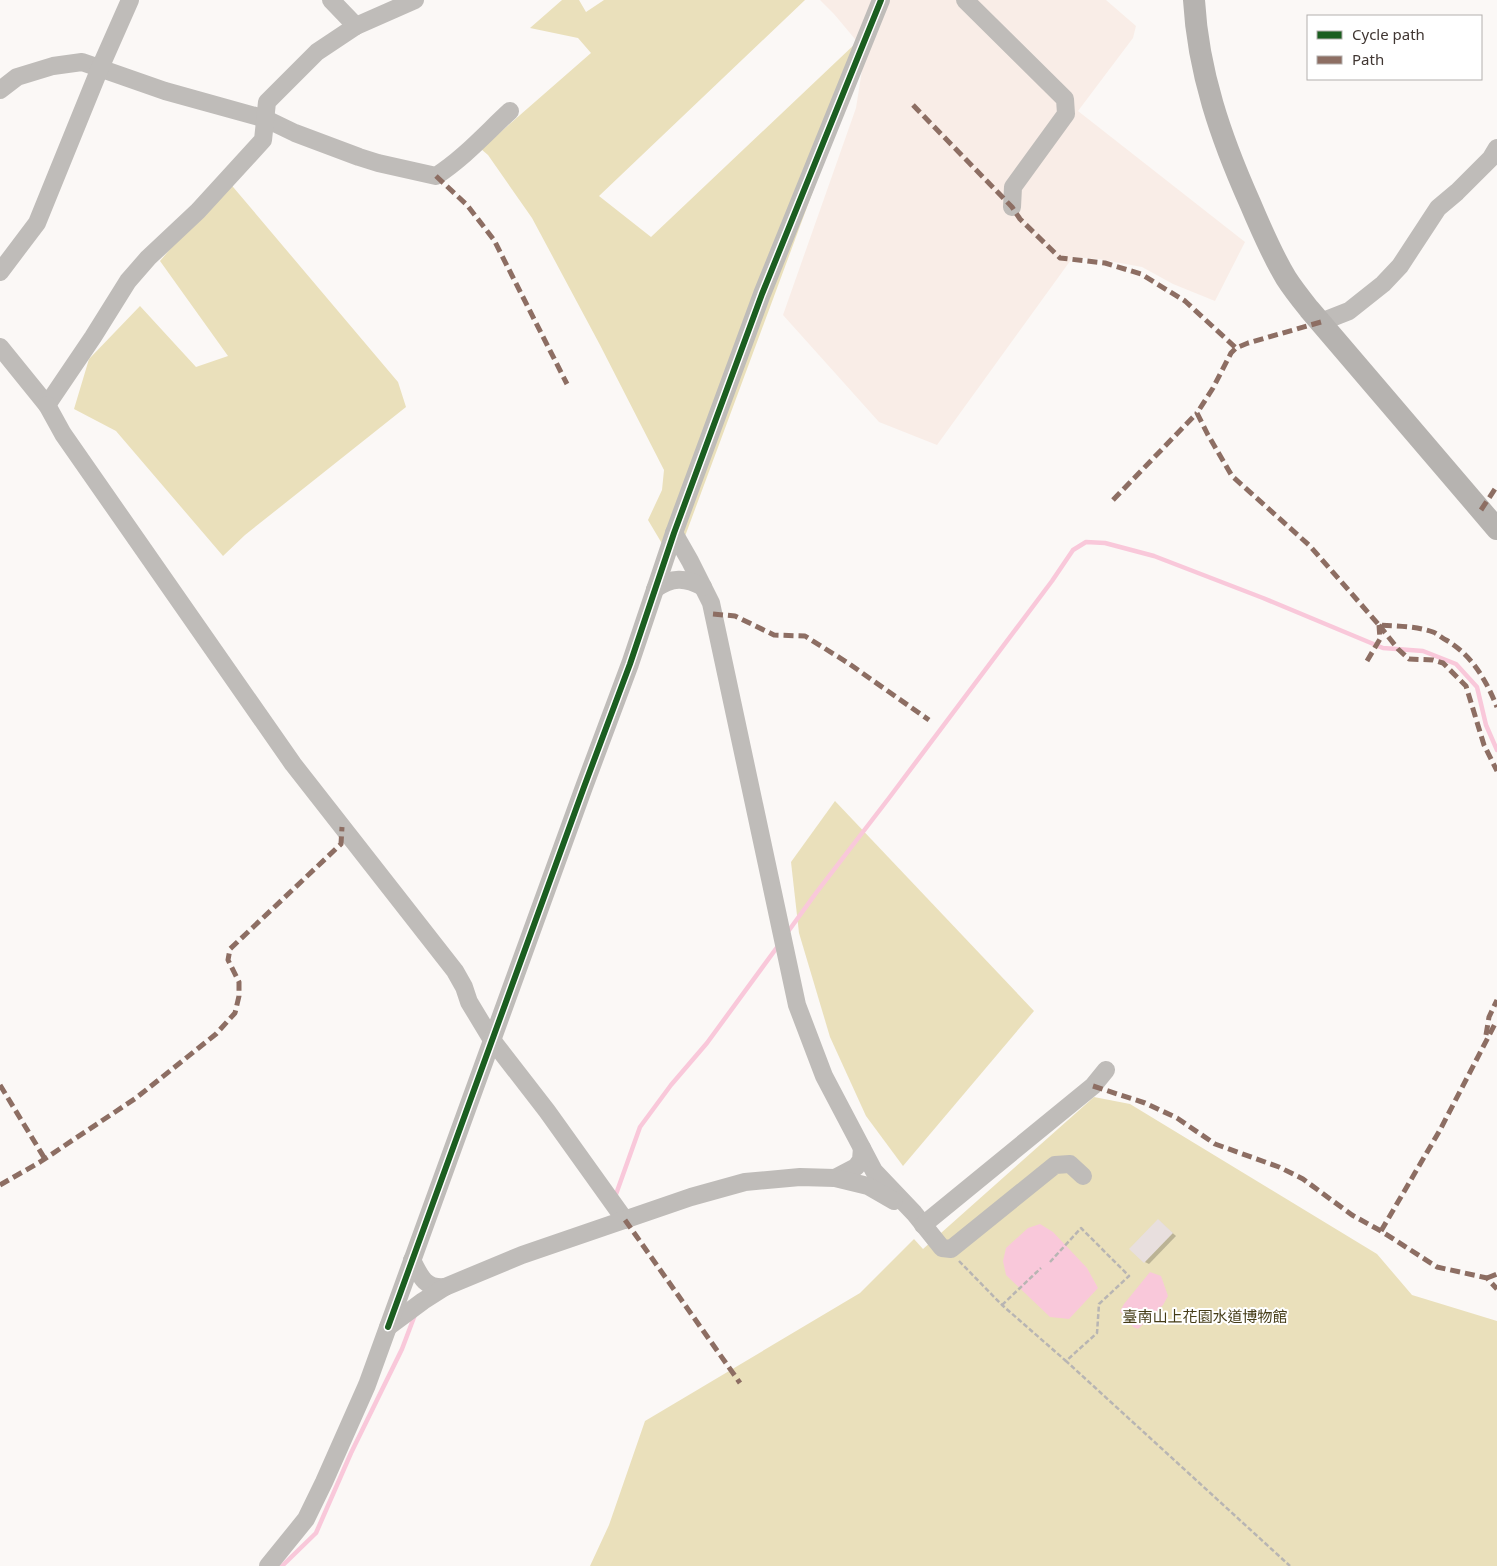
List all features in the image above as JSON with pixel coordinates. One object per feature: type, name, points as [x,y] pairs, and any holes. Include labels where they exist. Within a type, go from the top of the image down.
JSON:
[{"type":"main road","points":[[1194,0],[1196,30],[1207,89],[1231,162],[1265,237],[1287,279],[1361,372],[1497,529]]},
{"type":"street","points":[[0,272],[37,223],[100,68],[130,0]]},
{"type":"street","points":[[331,0],[356,26]]},
{"type":"street","points":[[48,405],[128,281],[148,258],[198,210],[264,140],[267,102],[272,96],[317,52],[356,26],[416,0]]},
{"type":"street","points":[[268,1566],[306,1519],[367,1385],[630,664],[674,533],[762,294],[881,0]]},
{"type":"street","points":[[965,0],[1065,99],[1066,114],[1013,187],[1012,207]]},
{"type":"street","points":[[0,90],[17,77],[53,66],[82,62],[166,90],[266,119],[295,133],[359,157],[436,176],[464,156],[510,110]]},
{"type":"street","points":[[1321,322],[1350,311],[1383,284],[1400,266],[1438,208],[1491,158],[1497,148]]},
{"type":"street","points":[[0,347],[48,405],[63,434],[293,764],[455,971],[464,987],[469,1002],[492,1040],[625,1220]]},
{"type":"street","points":[[674,533],[711,603],[798,1005],[824,1076],[874,1171],[942,1248],[951,1249],[1055,1164],[1070,1164],[1083,1176]]},
{"type":"street","points":[[655,589],[665,582],[682,580],[692,581],[703,587]]},
{"type":"street","points":[[918,1219],[1093,1086],[1106,1070]]},
{"type":"street","points":[[835,1178],[856,1167],[861,1160],[862,1148]]},
{"type":"street","points":[[388,1327],[445,1287],[522,1255],[691,1197],[745,1182],[800,1177],[835,1178],[868,1186],[918,1219]]},
{"type":"street","points":[[412,1260],[420,1276],[431,1286],[445,1287]]},
{"type":"path","points":[[1050,1262],[1081,1228],[1128,1276],[1099,1304],[1097,1333],[1066,1361]]},
{"type":"path","points":[[951,1249],[957,1258],[1002,1305],[1290,1566]]},
{"type":"path","points":[[1002,1305],[1041,1268]]},
{"type":"shaded area","points":[[820,0],[1106,0],[1136,26],[1133,38],[1078,111],[1245,242],[1215,301],[1173,284],[1142,267],[1098,259],[1073,257],[937,445],[879,422],[783,315],[856,108],[865,51]]},
{"type":"shaded area","points":[[1040,1224],[1053,1232],[1087,1268],[1098,1288],[1069,1319],[1050,1317],[1006,1275],[1003,1261],[1006,1248],[1028,1228]]},
{"type":"shaded area","points":[[1150,1272],[1161,1276],[1168,1296],[1163,1305],[1138,1329],[1133,1327],[1120,1311]]},
{"type":"green space","points":[[562,0],[579,0],[586,12],[604,0],[805,0],[599,196],[651,237],[857,42],[865,51],[681,547],[664,547],[648,520],[662,490],[664,470],[532,218],[488,155],[481,149],[591,53],[578,38],[530,28]]},
{"type":"green space","points":[[228,181],[398,382],[406,407],[245,535],[223,556],[116,431],[74,409],[89,359],[140,306],[196,367],[228,356],[160,261]]},
{"type":"green space","points":[[835,801],[1034,1011],[903,1166],[866,1116],[830,1037],[799,933],[791,862]]},
{"type":"green space","name":"臺南山上花園水道博物館","points":[[1094,1097],[1130,1104],[1377,1254],[1412,1295],[1497,1321],[1497,1566],[590,1566],[609,1525],[645,1421],[860,1293],[914,1239],[923,1249]]},
{"type":"building","points":[[1158,1219],[1173,1233],[1144,1263],[1129,1249]]},
{"type":"waterway","points":[[787,933],[1052,581],[1073,550],[1086,542],[1105,543],[1154,556],[1263,598],[1383,648],[1423,651],[1456,664],[1477,687],[1486,725],[1497,750]]},
{"type":"waterway","points":[[615,1197],[640,1127],[671,1085],[707,1043],[778,946]]},
{"type":"waterway","points":[[282,1566],[316,1533],[351,1453],[402,1349],[416,1312]]},
{"type":"marked path","points":[[913,105],[1012,207],[1020,219],[1060,258],[1105,263],[1141,274],[1185,301],[1236,348]]},
{"type":"marked path","points":[[436,176],[467,205],[494,240],[567,384]]},
{"type":"marked path","points":[[1321,322],[1236,348],[1231,353],[1213,388],[1197,413],[1232,476],[1310,546],[1379,625],[1426,630],[1437,634],[1455,646],[1477,669],[1497,707]]},
{"type":"marked path","points":[[1113,500],[1197,413]]},
{"type":"marked path","points":[[1481,510],[1497,486]]},
{"type":"marked path","points":[[713,614],[735,616],[774,635],[805,636],[848,663],[929,720]]},
{"type":"marked path","points":[[1379,625],[1398,649],[1409,659],[1433,660],[1443,663],[1466,686],[1484,745],[1497,771]]},
{"type":"marked path","points":[[1367,661],[1380,639],[1379,625]]},
{"type":"marked path","points":[[0,1185],[40,1162],[136,1098],[216,1034],[235,1013],[239,996],[239,982],[228,960],[230,949],[341,844],[342,827]]},
{"type":"marked path","points":[[1486,1035],[1489,1017],[1497,1000]]},
{"type":"marked path","points":[[1381,1231],[1440,1130],[1496,1022]]},
{"type":"marked path","points":[[0,1085],[45,1159]]},
{"type":"marked path","points":[[1093,1086],[1145,1103],[1177,1118],[1215,1144],[1279,1167],[1303,1179],[1352,1215],[1437,1267],[1487,1278],[1497,1289]]},
{"type":"marked path","points":[[625,1220],[740,1383]]},
{"type":"marked path","points":[[1487,1278],[1497,1274]]},
{"type":"cycle path","points":[[388,1327],[630,664],[674,533],[762,294],[881,0]]}]
